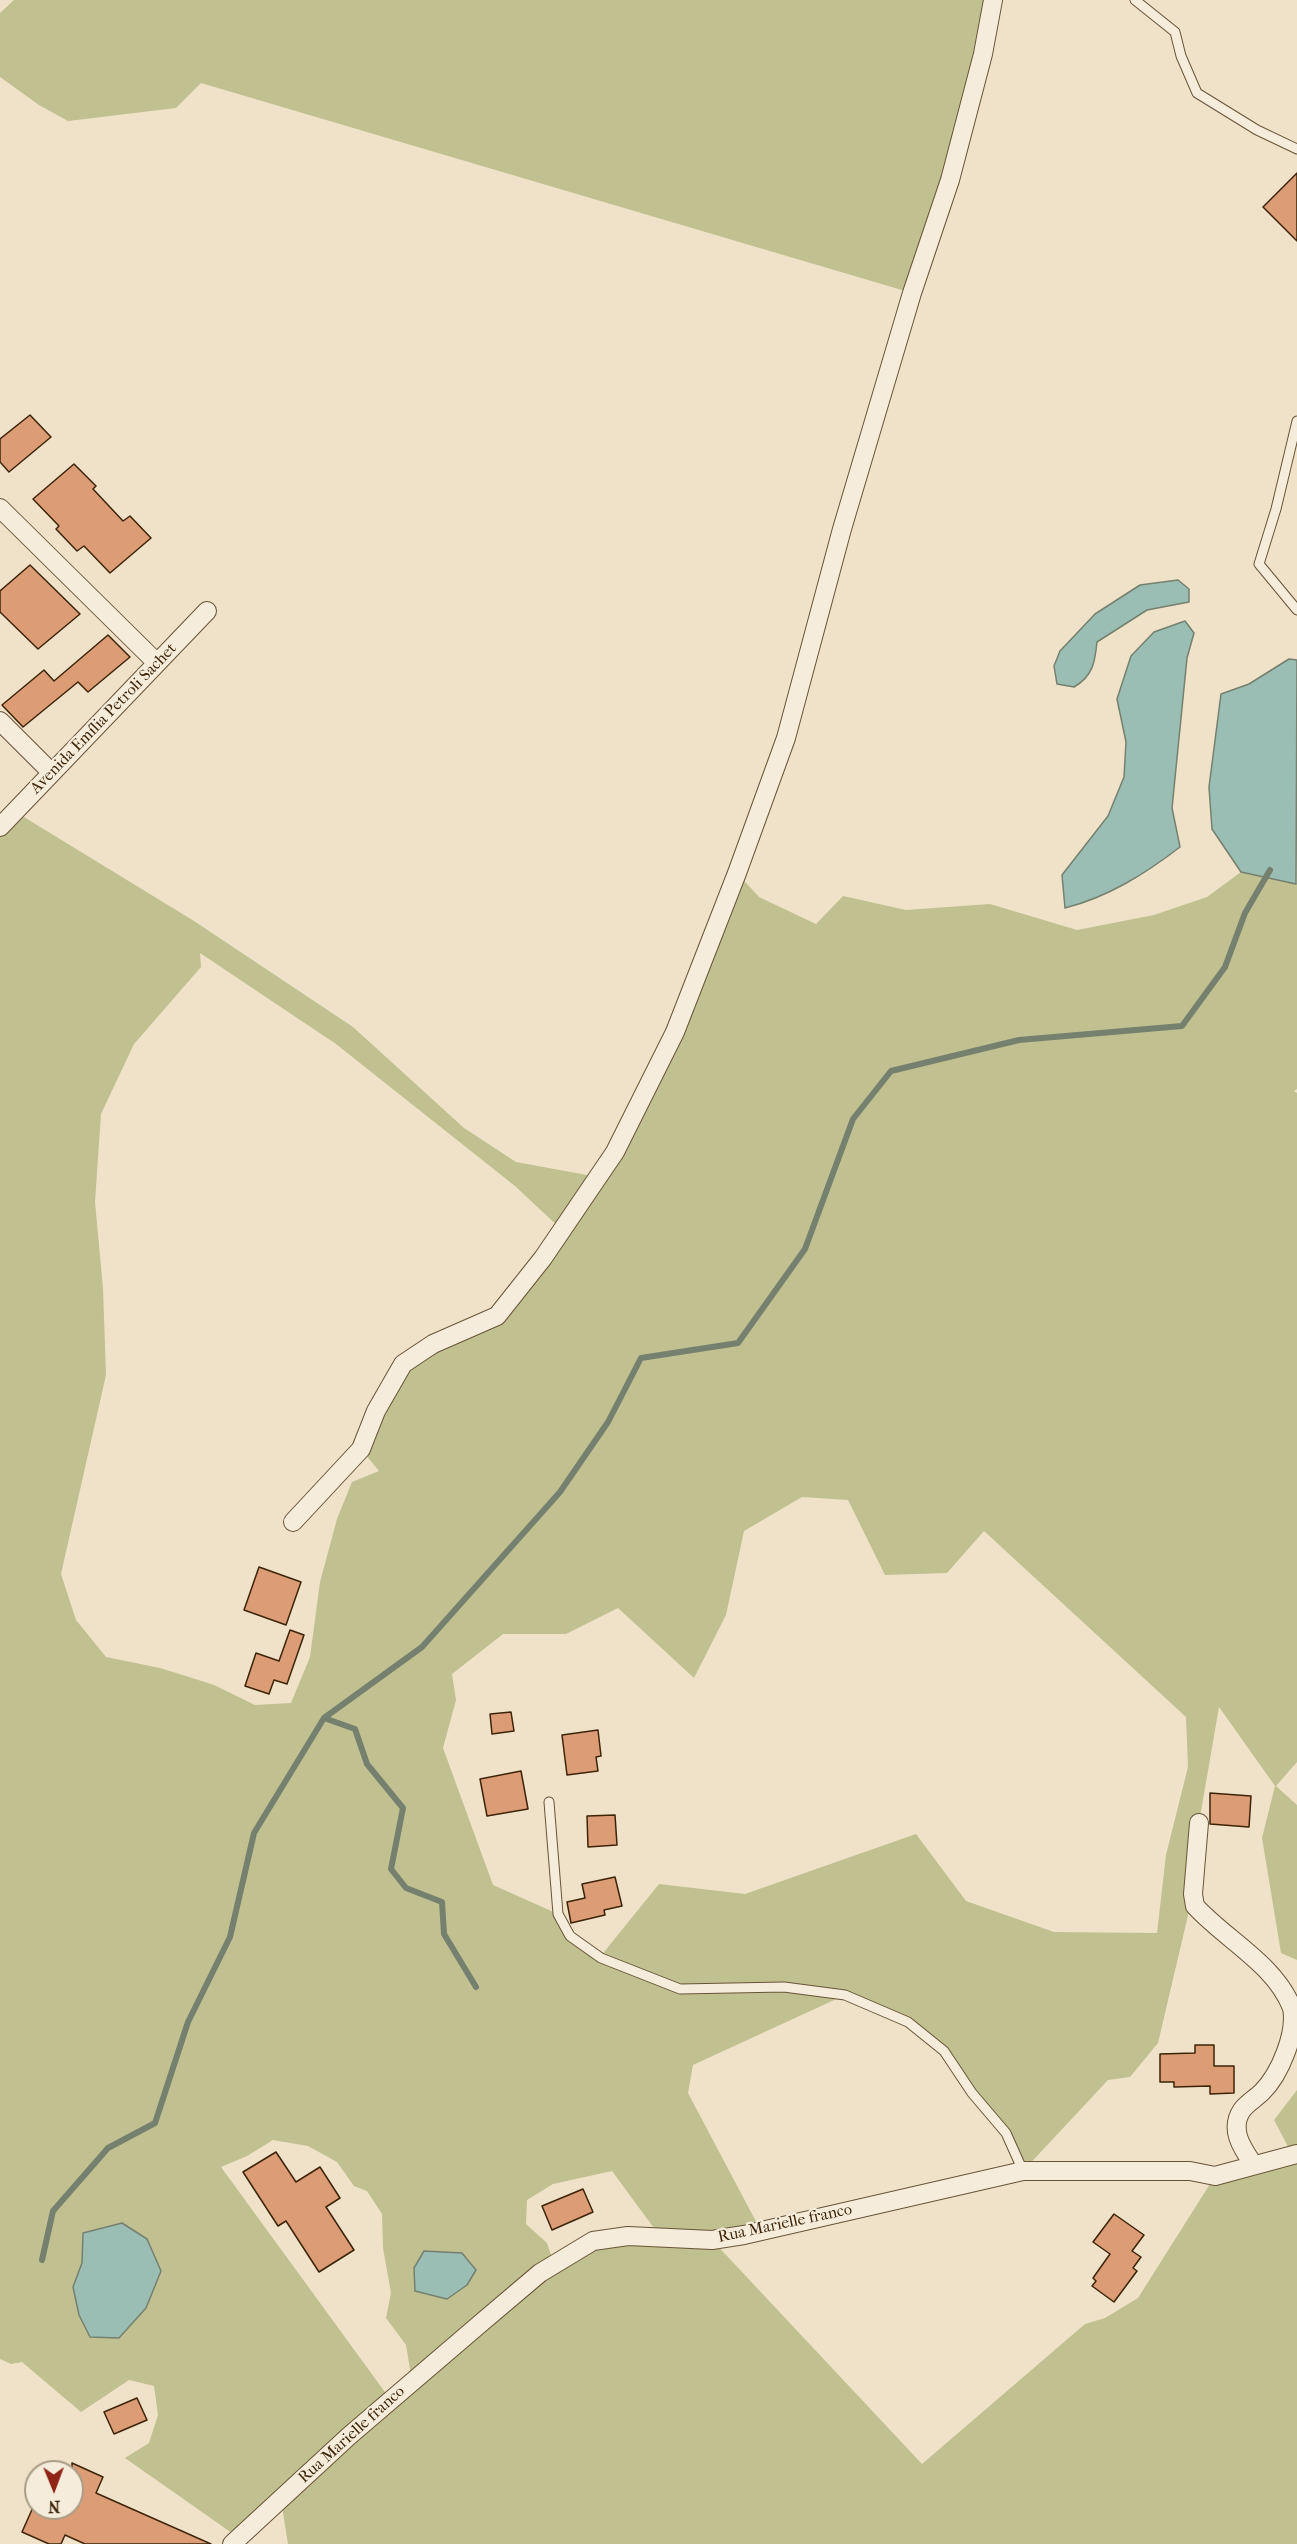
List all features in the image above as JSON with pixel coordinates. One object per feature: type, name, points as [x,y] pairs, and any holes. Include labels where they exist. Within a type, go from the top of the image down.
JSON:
[{"type":"street","points":[[293,1522],[361,1449],[376,1411],[403,1364],[433,1344],[497,1316],[543,1258],[615,1152],[675,1032],[738,873],[786,738],[842,529],[912,293],[950,180],[983,54],[993,0]]},
{"type":"street","points":[[0,508],[157,663]]},
{"type":"street","name":"Avenida Emília Petroli Sachet","points":[[0,827],[207,611]]},
{"type":"street","points":[[0,721],[52,773]]},
{"type":"street","points":[[1199,1823],[1193,1894],[1195,1906],[1275,1978],[1293,2010],[1293,2038],[1279,2066],[1264,2091],[1242,2110],[1236,2124],[1239,2144],[1252,2164]]},
{"type":"street","name":"Rua Marielle franco","points":[[232,2544],[349,2436],[540,2273],[593,2241],[628,2236],[712,2240],[744,2235],[1023,2171],[1190,2171],[1215,2176],[1252,2164],[1297,2154]]},
{"type":"lane","points":[[1135,0],[1175,32],[1181,56],[1197,93],[1257,130],[1297,149]]},
{"type":"lane","points":[[1297,421],[1276,509],[1259,564],[1297,610]]},
{"type":"lane","points":[[549,1803],[558,1914],[570,1936],[601,1958],[680,1989],[784,1987],[845,1995],[908,2022],[944,2051],[972,2093],[1006,2133],[1023,2171]]},
{"type":"shaded area","points":[[14,0],[993,0],[912,293],[201,83],[176,108],[68,121],[39,105],[0,77],[0,13]]},
{"type":"shaded area","points":[[19,814],[194,921],[353,1027],[464,1128],[516,1162],[598,1177],[615,1152],[737,873],[759,897],[816,924],[843,896],[906,910],[990,904],[1077,930],[1154,915],[1207,897],[1241,872],[1297,883],[1297,1089],[1294,1091],[1297,1093],[1297,1762],[1276,1786],[1297,1805],[1297,1960],[1281,1953],[1262,1838],[1275,1786],[1219,1707],[1199,1823],[1193,1894],[1158,2043],[1130,2077],[1108,2080],[1023,2171],[1006,2133],[944,2051],[908,2022],[845,1995],[693,2065],[688,2093],[761,2231],[712,2240],[922,2464],[1085,2324],[1105,2318],[1138,2298],[1215,2176],[1292,2154],[1274,2120],[1297,2090],[1297,2544],[288,2544],[281,2500],[239,2538],[125,2458],[149,2443],[158,2415],[154,2386],[129,2380],[81,2412],[22,2362],[11,2364],[0,2359],[0,834]],"holes":[[[200,953],[336,1044],[515,1186],[562,1230],[497,1316],[403,1364],[361,1449],[379,1471],[352,1482],[337,1519],[320,1582],[310,1657],[291,1703],[255,1705],[214,1685],[160,1668],[106,1657],[76,1620],[61,1574],[106,1375],[103,1288],[95,1202],[101,1114],[134,1044],[201,967]],[[802,1497],[848,1500],[885,1575],[947,1573],[984,1531],[1186,1717],[1188,1767],[1166,1855],[1157,1933],[1054,1932],[966,1901],[916,1834],[745,1894],[659,1884],[600,1957],[570,1936],[558,1914],[493,1885],[443,1748],[456,1700],[452,1674],[503,1634],[566,1634],[618,1608],[694,1678],[726,1615],[744,1531]],[[273,2140],[308,2146],[337,2162],[354,2186],[367,2191],[382,2214],[383,2248],[391,2293],[386,2318],[406,2345],[412,2381],[390,2399],[221,2167],[247,2156]],[[612,2171],[662,2239],[593,2241],[554,2264],[547,2243],[526,2224],[527,2200],[553,2184]]]},
{"type":"water","points":[[1178,580],[1189,589],[1189,602],[1147,610],[1097,642],[1092,668],[1080,683],[1074,687],[1057,684],[1054,666],[1060,651],[1095,614],[1140,585]]},
{"type":"water","points":[[1185,621],[1194,633],[1187,658],[1172,808],[1180,847],[1111,891],[1065,908],[1062,875],[1108,816],[1124,777],[1126,742],[1117,699],[1131,656],[1154,632]]},
{"type":"water","points":[[1289,659],[1297,660],[1296,884],[1241,872],[1212,829],[1209,787],[1221,694],[1249,684]]},
{"type":"water","points":[[122,2223],[147,2239],[161,2271],[146,2308],[119,2338],[90,2337],[79,2315],[73,2287],[82,2263],[83,2233]]},
{"type":"water","points":[[424,2251],[462,2253],[476,2270],[467,2285],[447,2299],[415,2291],[414,2268]]},
{"type":"building","points":[[1297,173],[1297,241],[1263,207]]},
{"type":"building","points":[[30,415],[51,437],[9,472],[0,462],[0,439]]},
{"type":"building","points":[[74,464],[96,486],[93,489],[123,521],[130,516],[151,538],[110,573],[84,546],[77,551],[56,529],[59,526],[33,499]]},
{"type":"building","points":[[30,565],[80,614],[38,649],[0,612],[0,591]]},
{"type":"building","points":[[108,635],[130,657],[88,692],[78,682],[23,727],[2,705],[44,670],[54,681]]},
{"type":"building","points":[[259,1567],[301,1582],[286,1625],[244,1610]]},
{"type":"building","points":[[290,1630],[304,1635],[287,1684],[274,1680],[269,1694],[245,1686],[256,1653],[279,1661]]},
{"type":"building","points":[[511,1712],[514,1731],[492,1734],[490,1714]]},
{"type":"building","points":[[598,1730],[601,1756],[596,1757],[598,1771],[567,1775],[562,1735]]},
{"type":"building","points":[[521,1771],[528,1809],[487,1816],[480,1779]]},
{"type":"building","points":[[1210,1793],[1251,1796],[1249,1827],[1210,1824]]},
{"type":"building","points":[[615,1815],[617,1845],[588,1847],[587,1816]]},
{"type":"building","points":[[615,1877],[622,1906],[604,1910],[605,1915],[571,1923],[567,1902],[585,1898],[582,1884]]},
{"type":"building","points":[[1195,2045],[1214,2045],[1214,2066],[1234,2066],[1234,2093],[1210,2094],[1210,2086],[1174,2087],[1174,2082],[1160,2082],[1160,2054],[1195,2053]]},
{"type":"building","points":[[276,2152],[296,2182],[320,2167],[340,2198],[326,2207],[354,2250],[319,2272],[286,2221],[278,2226],[243,2172]]},
{"type":"building","points":[[583,2189],[593,2212],[552,2230],[542,2206]]},
{"type":"building","points":[[1114,2214],[1144,2235],[1132,2251],[1141,2257],[1133,2268],[1137,2271],[1114,2302],[1092,2286],[1096,2281],[1093,2278],[1110,2254],[1093,2242]]},
{"type":"building","points":[[137,2398],[147,2420],[114,2434],[104,2412]]},
{"type":"building","points":[[84,2468],[103,2477],[96,2493],[211,2544],[85,2544],[65,2535],[61,2544],[49,2544],[22,2532],[27,2520],[84,2520]]},
{"type":"waterway","points":[[42,2260],[53,2211],[108,2148],[155,2123],[188,2022],[230,1937],[254,1833],[324,1718],[422,1647],[560,1492],[608,1422],[641,1358],[738,1343],[805,1249],[853,1119],[891,1071],[1019,1040],[1182,1026],[1225,967],[1245,913],[1270,870]]},
{"type":"waterway","points":[[324,1718],[355,1729],[367,1764],[403,1808],[391,1869],[406,1888],[442,1902],[444,1934],[476,1987]]}]
